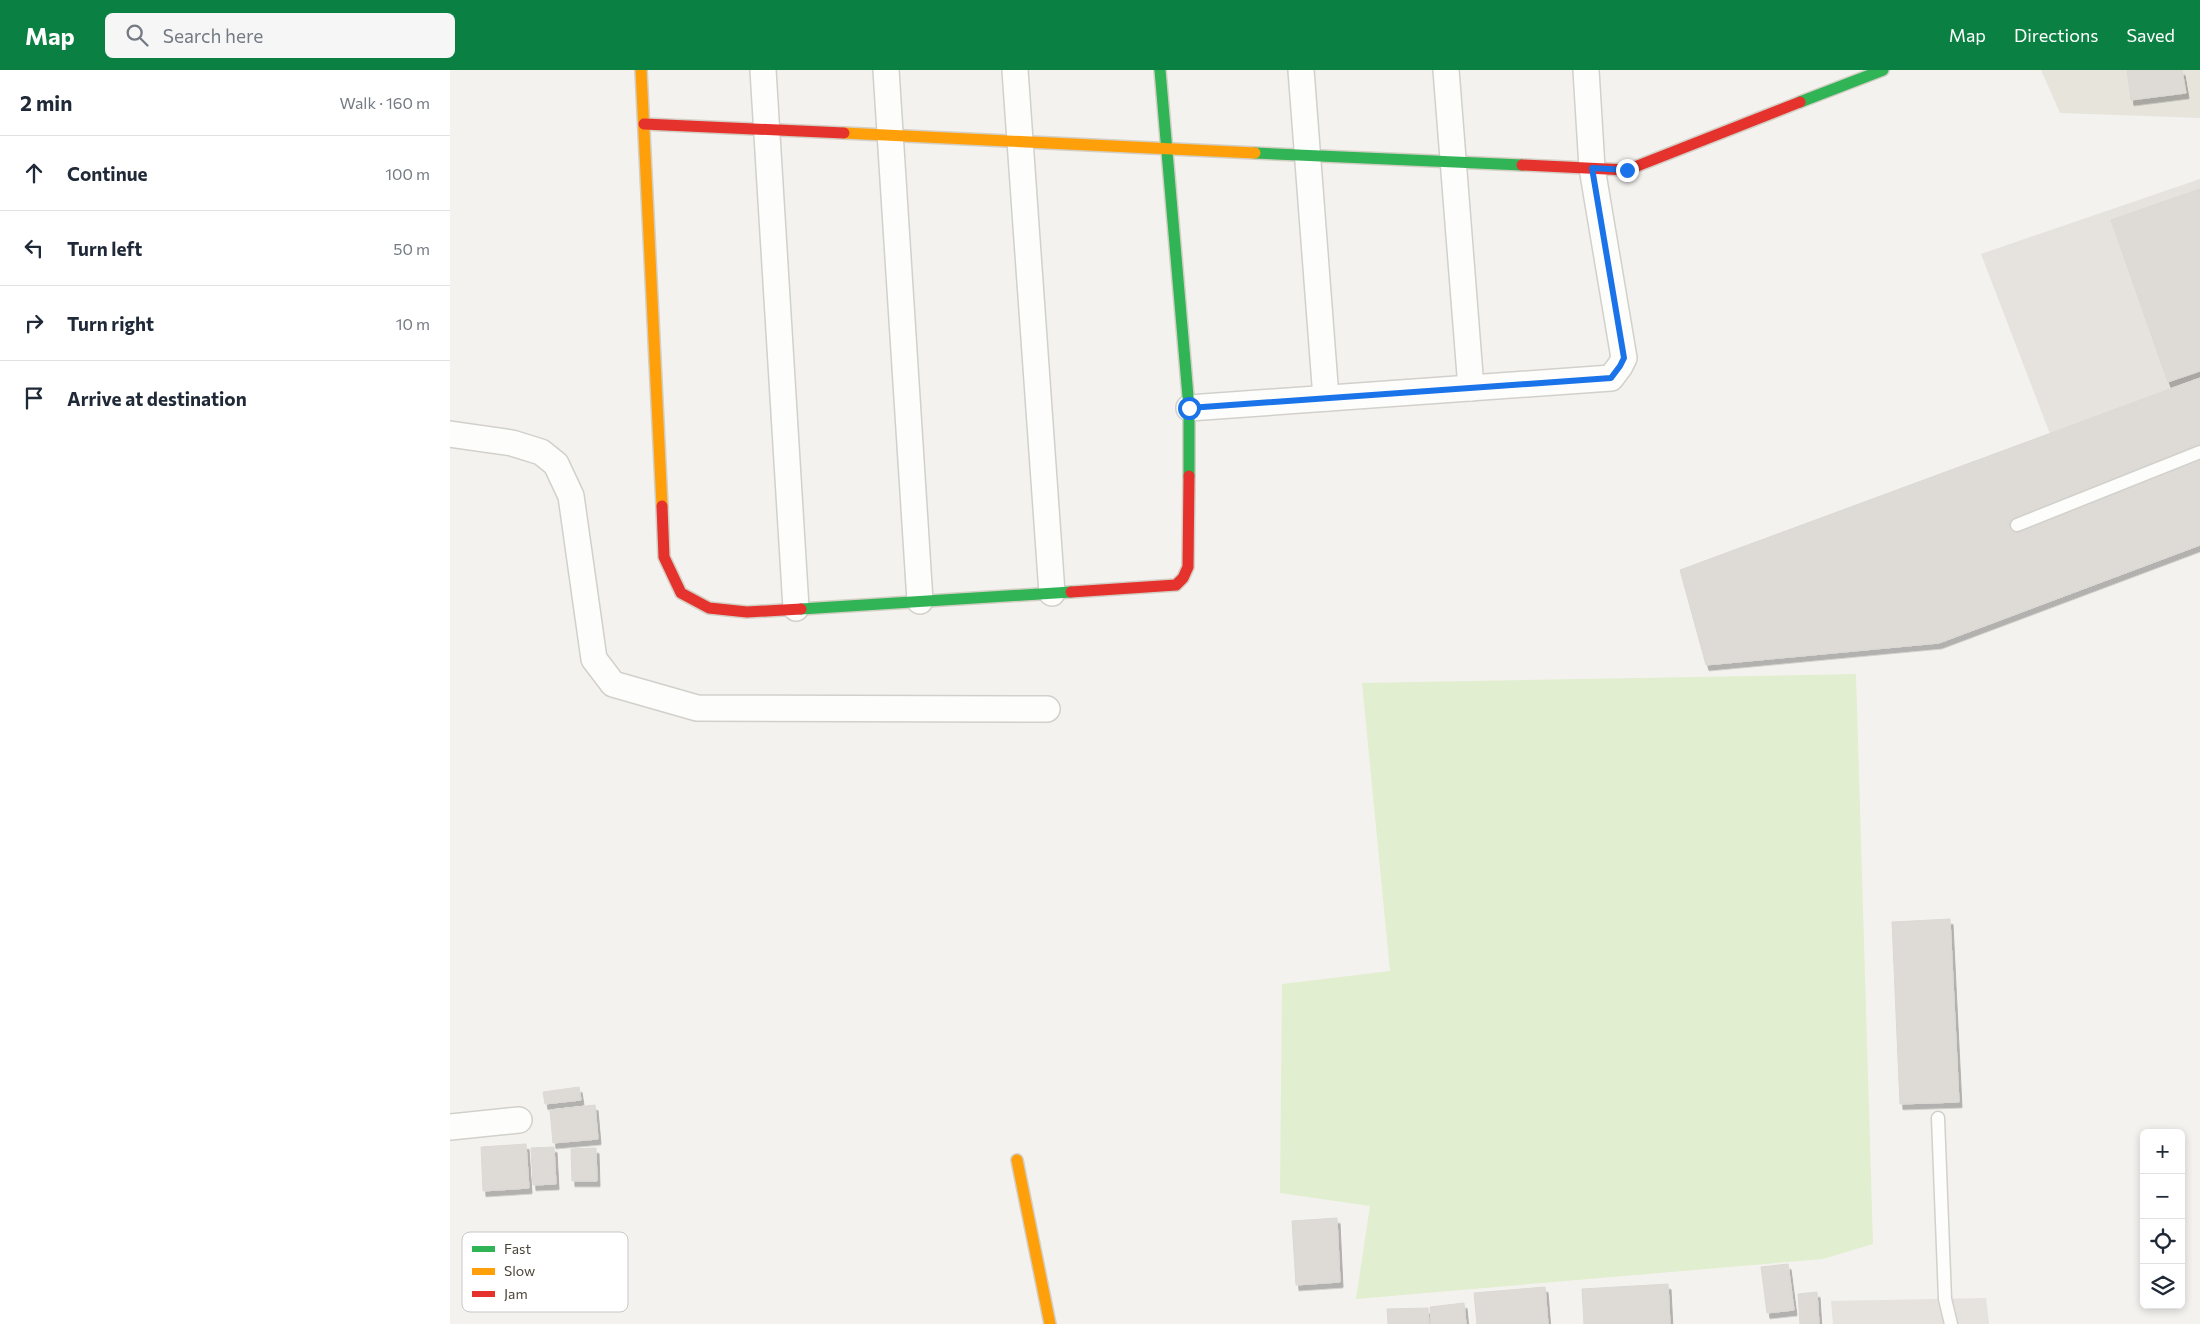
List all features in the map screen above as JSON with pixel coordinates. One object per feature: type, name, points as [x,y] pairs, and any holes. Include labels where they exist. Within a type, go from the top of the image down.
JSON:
[{"type":"street","points":[[641,70],[664,557],[681,593],[709,608],[747,612],[1176,584],[1183,578],[1188,567],[1189,408],[1160,70]]},
{"type":"street","points":[[762,70],[796,608]]},
{"type":"street","points":[[886,70],[920,601]]},
{"type":"street","points":[[1015,70],[1052,593]]},
{"type":"street","points":[[1301,70],[1326,398]]},
{"type":"street","points":[[1446,70],[1471,388]]},
{"type":"street","points":[[1189,408],[1611,378],[1624,358],[1592,168],[1586,70]]},
{"type":"street","points":[[644,124],[1627,170],[1882,70]]},
{"type":"street","points":[[450,434],[512,443],[541,452],[556,464],[572,496],[594,659],[613,684],[697,708],[1046,709]]},
{"type":"street","points":[[450,1126],[519,1120]]},
{"type":"street","points":[[1017,1160],[1050,1324]]},
{"type":"lane","points":[[2017,525],[2200,452]]},
{"type":"lane","points":[[1938,1118],[1945,1299],[1951,1324]]},
{"type":"shaded area","points":[[2041,70],[2200,70],[2200,118],[2060,113]]},
{"type":"shaded area","points":[[2200,179],[2200,378],[2050,434],[1981,254]]},
{"type":"shaded area","points":[[1986,1298],[1989,1324],[1833,1324],[1831,1301]]},
{"type":"green space","points":[[1856,674],[1873,1244],[1823,1259],[1356,1299],[1370,1206],[1280,1193],[1282,984],[1390,971],[1362,683]]},
{"type":"building","points":[[2127,70],[2182,70],[2186,93],[2131,100]]},
{"type":"building","points":[[2200,189],[2200,371],[2168,382],[2111,220]]},
{"type":"building","points":[[2200,378],[2200,545],[1939,643],[1706,665],[1680,570]]},
{"type":"building","points":[[1950,919],[1959,1102],[1900,1104],[1892,922]]},
{"type":"building","points":[[579,1087],[581,1100],[545,1104],[543,1092]]},
{"type":"building","points":[[595,1105],[598,1139],[553,1143],[550,1110]]},
{"type":"building","points":[[526,1144],[529,1188],[483,1191],[481,1147]]},
{"type":"building","points":[[554,1147],[556,1184],[533,1185],[531,1148]]},
{"type":"building","points":[[596,1148],[597,1181],[572,1181],[571,1149]]},
{"type":"building","points":[[1337,1218],[1340,1282],[1296,1285],[1292,1221]]},
{"type":"building","points":[[1788,1264],[1794,1310],[1767,1313],[1761,1267]]},
{"type":"building","points":[[1668,1284],[1670,1324],[1584,1324],[1582,1289]]},
{"type":"building","points":[[1545,1287],[1548,1324],[1477,1324],[1474,1293]]},
{"type":"building","points":[[1817,1292],[1819,1324],[1800,1324],[1798,1294]]},
{"type":"building","points":[[1464,1303],[1466,1324],[1431,1324],[1430,1307]]},
{"type":"building","points":[[1428,1308],[1429,1324],[1388,1324],[1387,1309]]},
{"type":"traffic: fast","points":[[1160,70],[1189,408],[1189,476]]},
{"type":"traffic: fast","points":[[1800,102],[1883,70]]},
{"type":"traffic: fast","points":[[1255,153],[1522,165]]},
{"type":"traffic: fast","points":[[801,609],[1071,592]]},
{"type":"traffic: slow","points":[[641,70],[662,506]]},
{"type":"traffic: slow","points":[[844,133],[1255,153]]},
{"type":"traffic: slow","points":[[1017,1160],[1050,1324]]},
{"type":"traffic: jam","points":[[1522,165],[1627,170],[1800,102]]},
{"type":"traffic: jam","points":[[644,124],[844,133]]},
{"type":"traffic: jam","points":[[1071,592],[1176,585],[1183,578],[1188,567],[1189,476]]},
{"type":"traffic: jam","points":[[662,506],[664,557],[681,593],[709,608],[747,612],[801,609]]},
{"type":"route","points":[[1189,408],[1611,378],[1624,358],[1592,168],[1627,170]]}]
